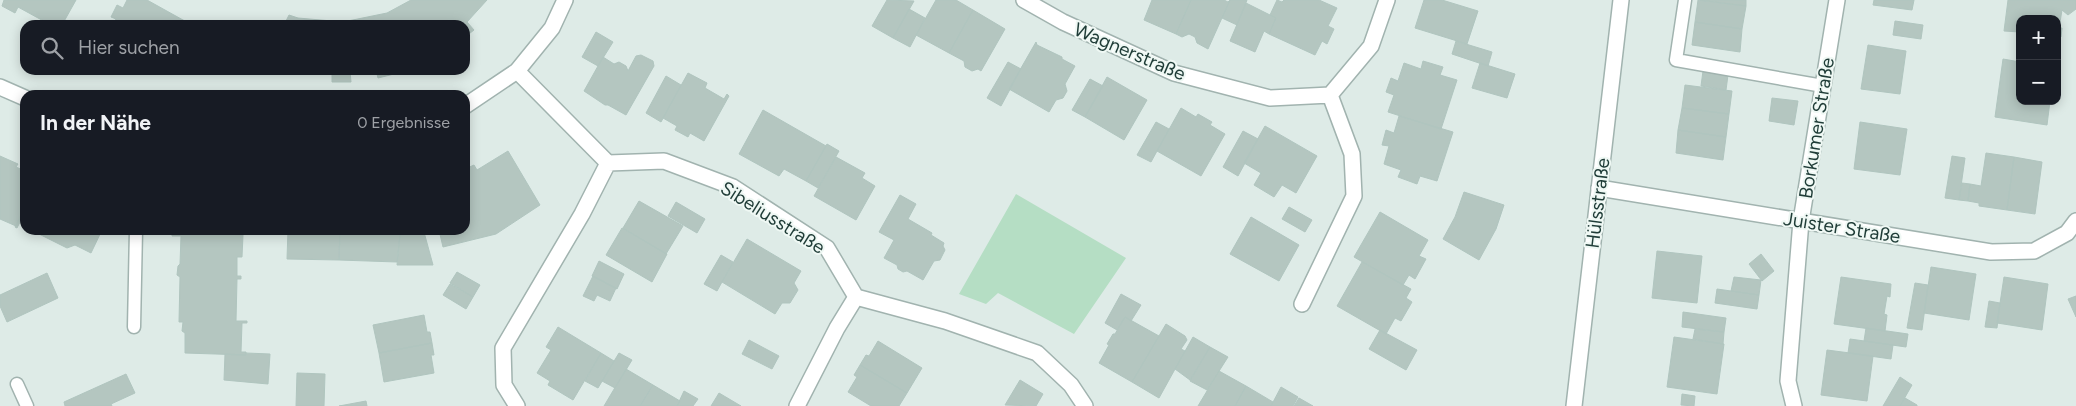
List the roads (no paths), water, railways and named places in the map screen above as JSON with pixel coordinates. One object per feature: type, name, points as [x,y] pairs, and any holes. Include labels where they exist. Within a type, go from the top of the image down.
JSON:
[{"type":"street","points":[[470,103],[517,71],[552,28],[564,0]]},
{"type":"street","name":"Wagnerstraße","points":[[1024,0],[1063,22],[1174,74],[1270,98],[1330,95]]},
{"type":"street","points":[[1302,304],[1354,196],[1352,154],[1330,95],[1370,46],[1387,0]]},
{"type":"street","name":"Hülsstraße","points":[[1574,406],[1621,0]]},
{"type":"street","name":"Borkumer Straße","points":[[1794,406],[1788,380],[1801,221],[1837,0]]},
{"type":"street","points":[[516,406],[504,385],[503,348],[582,214],[608,162],[517,71]]},
{"type":"street","points":[[0,87],[20,96]]},
{"type":"street","name":"Sibeliusstraße","points":[[608,162],[664,161],[733,187],[827,248],[856,297]]},
{"type":"street","name":"Juister Straße","points":[[1599,188],[1991,252],[2034,251],[2066,233],[2076,221]]},
{"type":"street","points":[[797,406],[837,328],[856,297],[945,321],[1037,353],[1070,385],[1085,406]]},
{"type":"lane","points":[[1684,0],[1676,60],[1823,86]]},
{"type":"lane","points":[[134,327],[136,235]]},
{"type":"lane","points":[[17,384],[27,406]]}]
